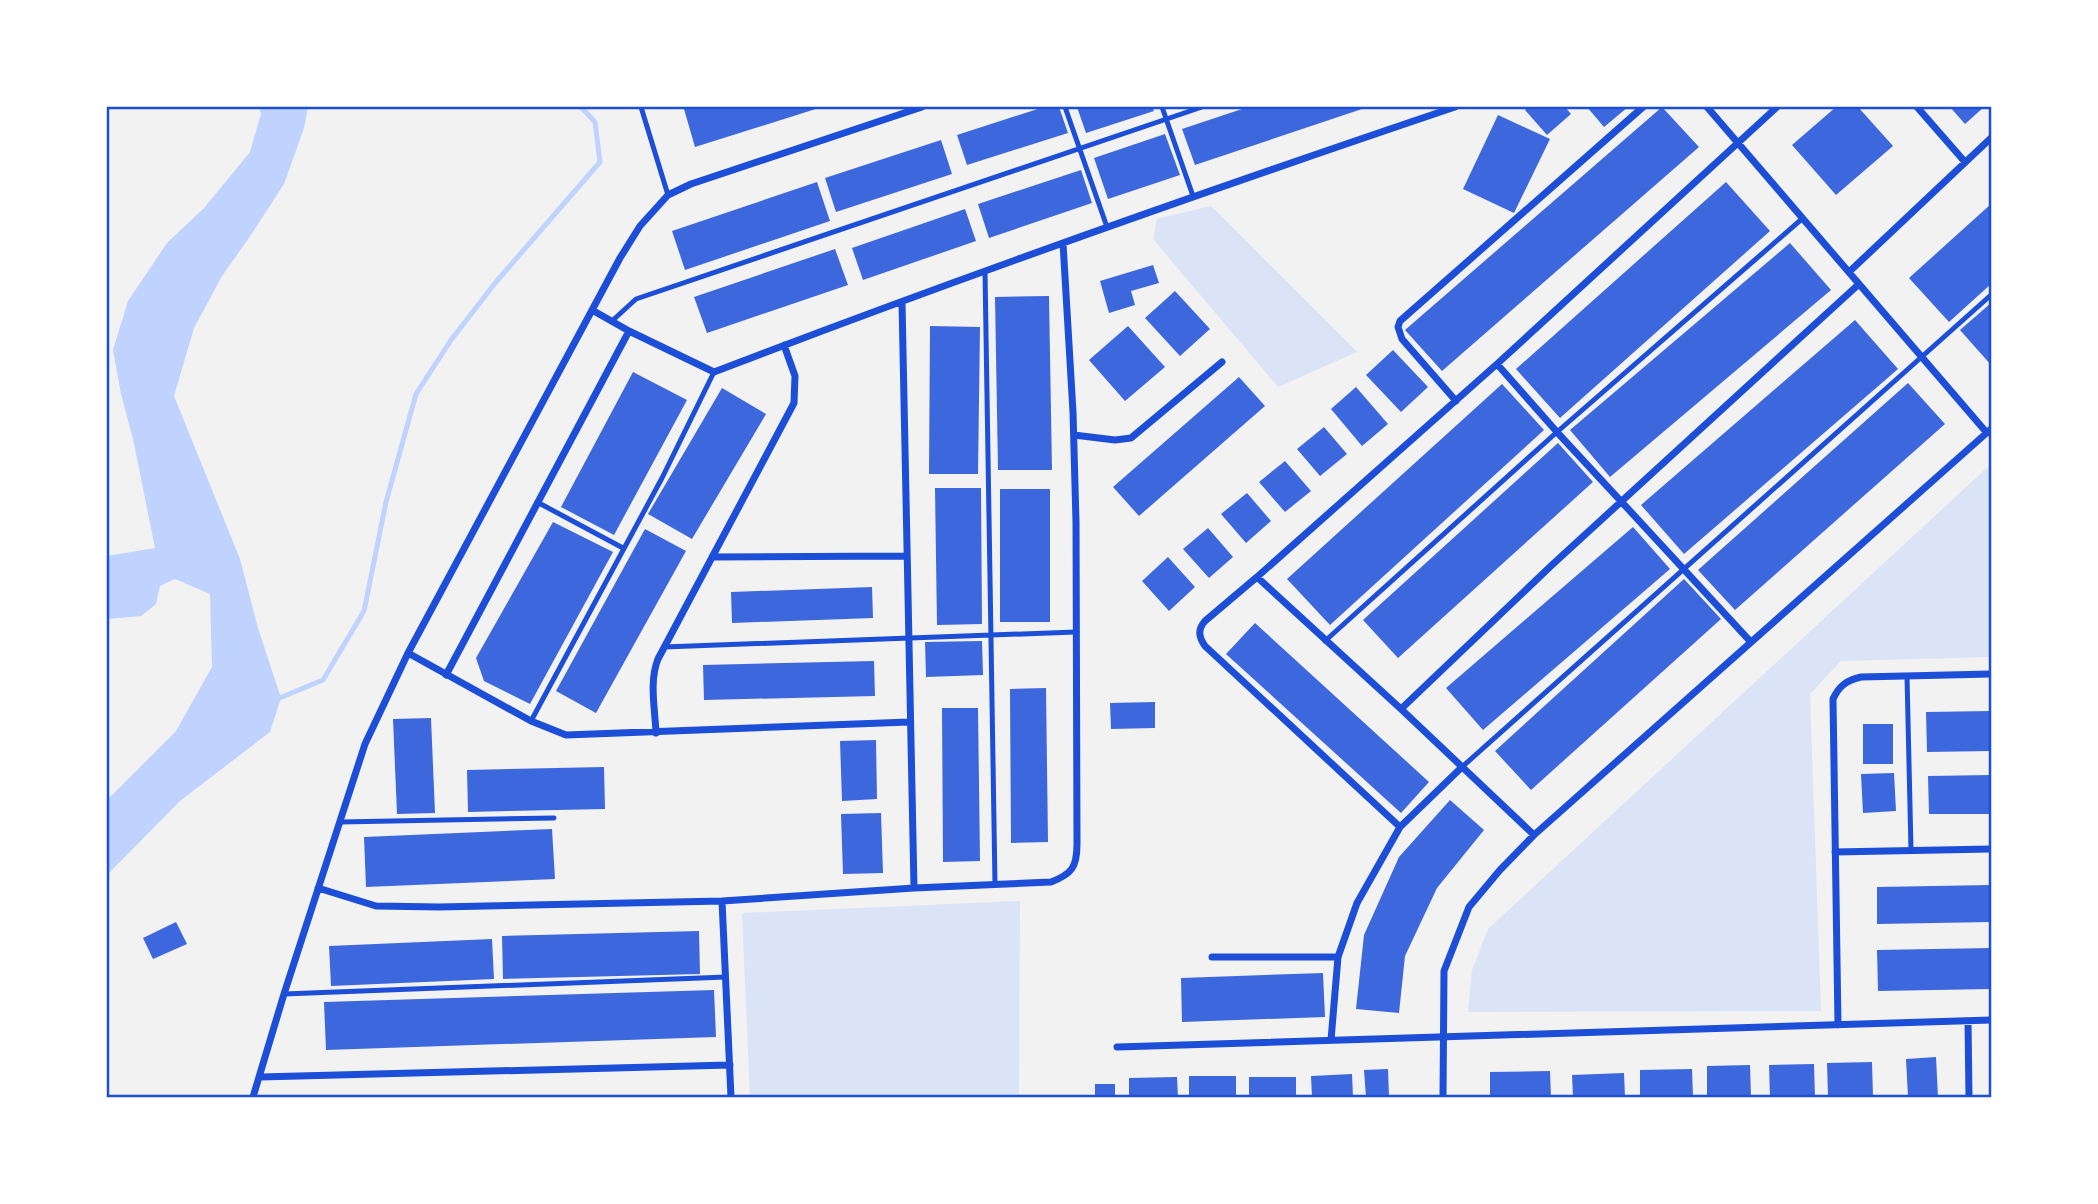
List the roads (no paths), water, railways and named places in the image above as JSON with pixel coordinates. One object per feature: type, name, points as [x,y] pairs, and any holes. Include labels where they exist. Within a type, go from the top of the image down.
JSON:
[{"type":"street","points":[[253,1097],[365,744],[408,653],[639,226],[668,195],[691,184],[922,107]]},
{"type":"street","points":[[592,310],[714,372],[1107,226],[1455,107]]},
{"type":"street","points":[[1456,401],[1402,339],[1398,327],[1400,321],[1643,107]]},
{"type":"street","points":[[1443,1097],[1444,971],[1469,907],[1534,835],[1989,431],[1707,107]]},
{"type":"street","points":[[1400,827],[1205,646],[1200,640],[1201,626],[1456,401],[1777,107]]},
{"type":"street","points":[[1917,107],[1965,162]]},
{"type":"street","points":[[1849,272],[1991,138]]},
{"type":"street","points":[[318,888],[376,906],[439,907],[722,901],[1051,882],[1064,877],[1077,859],[1077,844],[1074,435],[1063,243]]},
{"type":"street","points":[[1401,709],[1622,501],[1859,284]]},
{"type":"street","points":[[902,302],[914,888]]},
{"type":"street","points":[[446,675],[629,331]]},
{"type":"street","points":[[656,733],[654,669],[794,404],[796,376],[784,345]]},
{"type":"street","points":[[1074,435],[1115,440],[1131,439],[1222,362]]},
{"type":"street","points":[[1497,364],[1556,432],[1751,642]]},
{"type":"street","points":[[712,557],[906,556]]},
{"type":"street","points":[[1257,577],[1534,835]]},
{"type":"street","points":[[408,653],[531,721],[569,735],[909,722]]},
{"type":"street","points":[[1838,1025],[1833,699],[1843,684],[1852,679],[1991,674]]},
{"type":"street","points":[[1331,1040],[1338,957],[1357,903],[1400,827],[1462,766]]},
{"type":"street","points":[[1835,852],[1991,849]]},
{"type":"street","points":[[722,901],[731,1097]]},
{"type":"street","points":[[1212,957],[1338,957]]},
{"type":"street","points":[[1117,1047],[1991,1020]]},
{"type":"street","points":[[1968,1021],[1969,1097]]},
{"type":"street","points":[[260,1077],[730,1065]]},
{"type":"lane","points":[[641,107],[668,195]]},
{"type":"lane","points":[[1065,107],[1107,226]]},
{"type":"lane","points":[[1162,107],[1193,196]]},
{"type":"lane","points":[[612,321],[636,299],[1202,107]]},
{"type":"lane","points":[[1325,641],[1556,432],[1803,218]]},
{"type":"lane","points":[[985,272],[995,884]]},
{"type":"lane","points":[[1462,766],[1991,295]]},
{"type":"lane","points":[[531,721],[662,478],[714,372]]},
{"type":"lane","points":[[537,502],[623,548]]},
{"type":"lane","points":[[664,647],[1076,632]]},
{"type":"lane","points":[[1907,676],[1911,850]]},
{"type":"lane","points":[[340,822],[554,818]]},
{"type":"lane","points":[[284,993],[726,977]]},
{"type":"water","points":[[259,107],[308,107],[304,128],[284,184],[222,276],[194,328],[174,396],[240,559],[258,628],[281,698],[270,732],[180,801],[107,875],[107,800],[176,731],[212,667],[210,594],[175,579],[160,586],[156,604],[141,616],[107,619],[107,556],[155,548],[113,350],[128,301],[167,243],[204,208],[250,152],[261,114]]},
{"type":"waterway","points":[[277,699],[323,680],[364,611],[386,502],[416,394],[451,340],[496,282],[600,162],[595,122],[581,107]]}]
